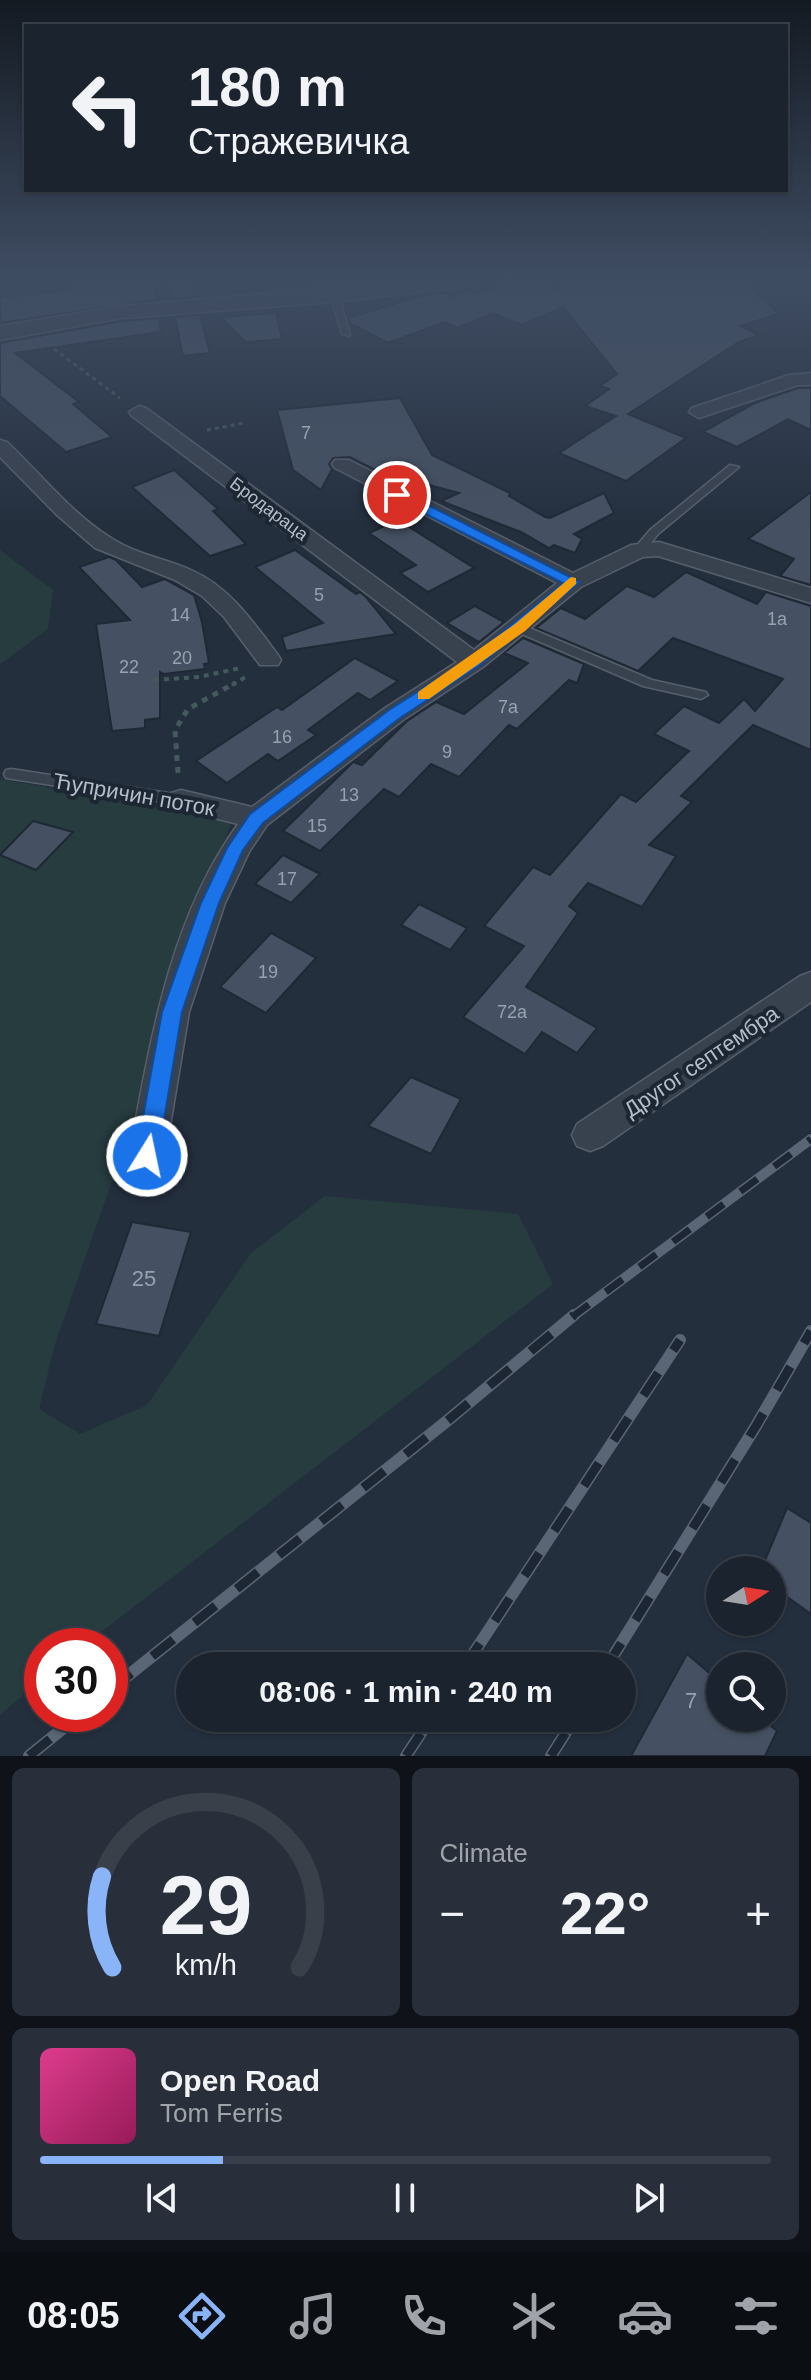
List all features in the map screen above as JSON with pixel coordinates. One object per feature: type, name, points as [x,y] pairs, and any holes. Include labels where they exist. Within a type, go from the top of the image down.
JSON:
[{"type":"street","points":[[699,412],[796,379],[811,379]]},
{"type":"street","name":"Бродараца","points":[[139,412],[474,662]]},
{"type":"street","points":[[0,446],[102,542],[155,567],[184,576],[210,591],[234,613],[261,662]]},
{"type":"street","points":[[342,464],[573,582]]},
{"type":"street","points":[[147,1156],[172,1012],[210,903],[236,848],[257,818],[394,714],[520,628],[573,582],[639,550],[659,549],[811,596]]},
{"type":"street","name":"Ћупричин поток","points":[[181,800],[257,818]]},
{"type":"street","name":"Другог септембра","points":[[590,1135],[811,985]]},
{"type":"lane","points":[[639,550],[654,532],[699,499],[734,467]]},
{"type":"lane","points":[[520,628],[648,683],[701,695]]},
{"type":"lane","name":"Ћупричин поток","points":[[11,774],[181,800]]},
{"type":"path","points":[[72,363],[139,412]]},
{"type":"path","points":[[154,680],[199,677],[261,662]]},
{"type":"path","points":[[176,752],[175,730],[188,709],[248,676]]},
{"type":"green space","points":[[0,550],[53,590],[48,629],[0,664]]},
{"type":"green space","points":[[0,779],[232,821],[196,913],[139,1104],[55,1344],[39,1409],[80,1434],[147,1405],[251,1253],[325,1196],[518,1214],[553,1284],[106,1628],[24,1628],[24,1694],[0,1715]]},
{"type":"building","points":[[0,363],[28,363],[79,402],[73,404],[112,437],[66,452],[0,396]]},
{"type":"building","points":[[608,363],[707,363],[628,414],[686,438],[626,481],[559,453],[616,416],[585,406],[609,389],[600,386],[617,374]]},
{"type":"building","points":[[798,388],[811,388],[811,430],[788,419],[737,447],[703,432],[755,403]]},
{"type":"building","points":[[400,398],[432,455],[510,493],[509,496],[545,517],[550,518],[604,493],[614,513],[574,534],[582,539],[575,553],[554,545],[549,548],[521,532],[441,501],[459,493],[377,471],[350,457],[333,458],[329,464],[332,469],[321,490],[293,470],[277,410]]},
{"type":"building","points":[[174,470],[218,509],[213,511],[246,544],[210,556],[132,487]]},
{"type":"building","points":[[811,492],[811,585],[780,576],[794,559],[748,539]]},
{"type":"building","points":[[398,520],[474,568],[428,592],[400,573],[416,565],[369,533]]},
{"type":"building","points":[[295,550],[356,594],[360,592],[396,634],[286,651],[282,637],[323,623],[255,567]]},
{"type":"building","points":[[109,557],[116,560],[142,587],[165,579],[194,595],[202,622],[209,663],[204,664],[205,669],[160,672],[160,718],[145,720],[145,728],[112,731],[96,624],[130,620],[79,567]]},
{"type":"building","points":[[686,572],[757,604],[766,592],[811,606],[811,750],[753,725],[681,796],[692,802],[649,845],[676,856],[642,907],[588,883],[569,906],[578,913],[526,987],[597,1028],[577,1053],[542,1032],[525,1054],[463,1017],[524,946],[484,926],[533,867],[550,875],[621,794],[636,802],[689,751],[654,734],[684,706],[719,723],[744,699],[755,711],[783,679],[673,638],[638,671],[536,628],[561,608],[585,619],[627,586],[654,597]]},
{"type":"building","points":[[475,606],[504,622],[479,642],[447,623]]},
{"type":"building","points":[[523,638],[584,664],[577,683],[569,680],[517,729],[509,725],[459,777],[431,764],[399,797],[384,789],[320,851],[283,831],[353,762],[362,765],[407,721],[436,702],[464,714],[528,663],[504,653]]},
{"type":"building","points":[[355,658],[398,681],[370,700],[358,693],[308,730],[316,735],[278,761],[268,754],[227,783],[196,761],[277,707],[282,710]]},
{"type":"building","points":[[33,821],[73,832],[36,870],[0,855]]},
{"type":"building","points":[[283,855],[320,874],[291,903],[255,884]]},
{"type":"building","points":[[419,904],[467,928],[450,950],[401,925]]},
{"type":"building","points":[[271,933],[316,958],[266,1013],[220,987]]},
{"type":"building","points":[[411,1077],[461,1099],[431,1154],[368,1126]]},
{"type":"building","points":[[132,1222],[191,1232],[159,1336],[96,1324]]},
{"type":"building","points":[[787,1508],[811,1523],[811,1614],[786,1596],[786,1556],[767,1556]]},
{"type":"building","points":[[687,1654],[706,1670],[706,1732],[777,1732],[765,1756],[631,1756]]},
{"type":"railway","points":[[572,1317],[811,1139]]},
{"type":"railway","points":[[128,1676],[447,1421],[574,1315]]},
{"type":"railway","points":[[616,1652],[811,1331]]},
{"type":"railway","points":[[474,1652],[680,1340]]},
{"type":"railway","points":[[29,1756],[59,1732]]},
{"type":"railway","points":[[406,1756],[422,1732]]},
{"type":"railway","points":[[551,1756],[566,1732]]},
{"type":"slow traffic","points":[[423,695],[520,628],[571,581]]},
{"type":"route","points":[[147,1156],[172,1012],[210,903],[236,848],[257,818],[394,714],[520,628],[573,582],[397,495]]}]
